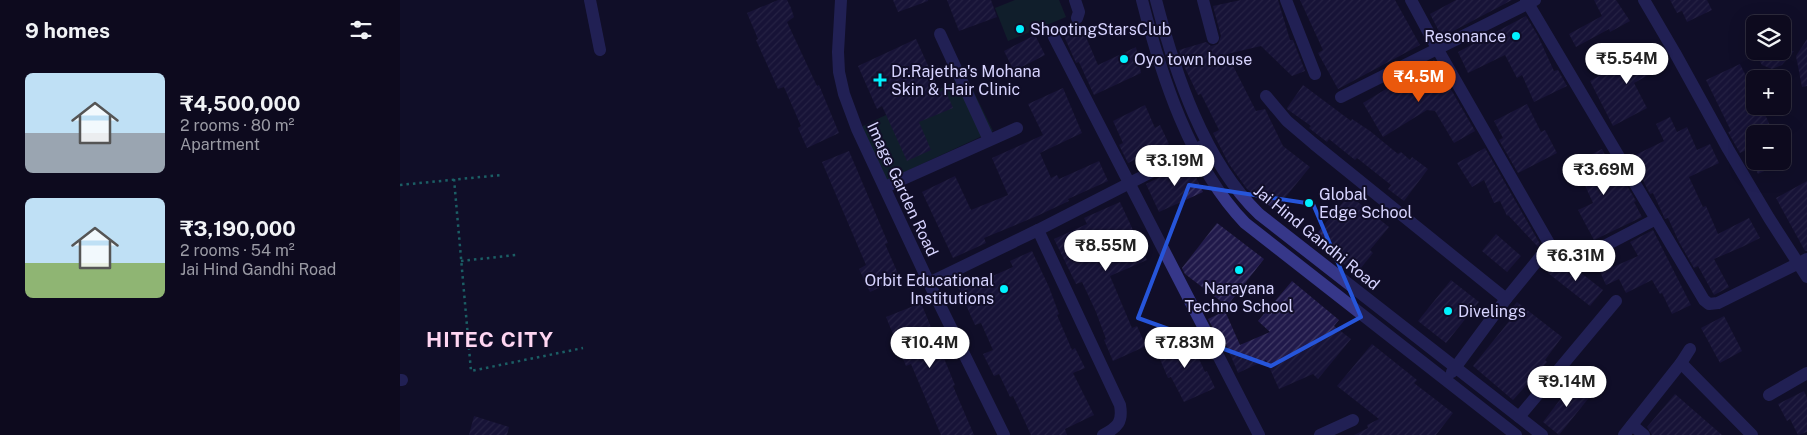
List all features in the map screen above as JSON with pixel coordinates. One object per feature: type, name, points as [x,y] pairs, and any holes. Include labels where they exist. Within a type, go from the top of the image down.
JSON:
[{"type":"street","points":[[590,0],[600,50]]},
{"type":"street","name":"Image Garden Road","points":[[841,0],[838,52],[840,72],[844,94],[857,129],[886,187],[929,283],[1004,435]]},
{"type":"street","points":[[1075,0],[1078,12],[1077,18]]},
{"type":"street","name":"Jai Hind Gandhi Road","points":[[1142,0],[1168,88],[1195,149],[1225,200],[1245,222],[1516,435]]},
{"type":"street","name":"Jai Hind Gandhi Road","points":[[1156,0],[1173,61],[1191,108],[1229,180],[1243,199],[1259,214],[1542,435]]},
{"type":"street","points":[[1203,0],[1213,38]]},
{"type":"street","points":[[1286,0],[1302,46],[1315,74]]},
{"type":"street","points":[[1411,0],[1550,245],[1574,258],[1591,253],[1656,219]]},
{"type":"street","points":[[1644,0],[1768,218],[1803,261],[1807,277]]},
{"type":"street","points":[[1341,97],[1438,50],[1530,1],[1704,300],[1709,304],[1718,303],[1803,261]]},
{"type":"street","points":[[1054,30],[1054,37],[1258,435]]},
{"type":"street","points":[[940,34],[989,140]]},
{"type":"street","points":[[1266,96],[1287,121],[1314,144],[1506,299]]},
{"type":"street","points":[[886,187],[1017,128]]},
{"type":"street","points":[[929,283],[1038,230],[1208,142]]},
{"type":"street","points":[[1038,230],[1120,405],[1122,414],[1119,423],[1114,429],[1103,435]]},
{"type":"street","points":[[1445,381],[1506,299],[1550,245]]},
{"type":"street","points":[[1519,417],[1616,301]]},
{"type":"street","points":[[1644,435],[1628,430],[1690,349]]},
{"type":"street","points":[[1681,363],[1752,435]]},
{"type":"street","points":[[1769,395],[1807,373]]},
{"type":"street","points":[[1320,435],[1353,420]]},
{"type":"path","points":[[400,185],[501,176]]},
{"type":"path","points":[[454,179],[471,371],[582,348]]},
{"type":"path","points":[[461,260],[516,255]]},
{"type":"highlighted area","points":[[1189,185],[1313,204],[1361,317],[1271,366],[1138,318]]},
{"type":"green space","name":"ShootingStarsClub","points":[[1015,0],[1059,0],[1066,17],[1008,41],[995,8]]},
{"type":"green space","points":[[966,76],[993,131],[883,182],[857,129]]},
{"type":"building","points":[[778,0],[787,0],[791,8],[794,17],[787,22],[817,86],[819,85],[839,133],[807,148],[798,128],[801,126],[784,87],[778,89],[756,40],[758,39],[747,13]]},
{"type":"building","points":[[893,0],[928,0],[928,1],[898,12]]},
{"type":"building","points":[[947,0],[991,0],[997,17],[959,31]]},
{"type":"building","points":[[1241,0],[1278,0],[1290,40],[1293,40],[1305,71],[1292,76],[1261,46],[1227,54],[1256,111],[1265,109],[1283,146],[1310,167],[1275,210],[1247,189],[1229,164],[1213,133],[1219,130],[1201,94],[1198,95],[1184,66],[1179,50],[1206,42],[1211,46],[1218,44],[1221,36],[1213,6]]},
{"type":"building","points":[[1300,0],[1395,0],[1420,45],[1338,89],[1318,53],[1323,50]]},
{"type":"building","points":[[1456,0],[1512,0],[1442,37],[1430,14]]},
{"type":"building","points":[[1594,0],[1616,0],[1630,21],[1610,32],[1609,29],[1576,47],[1569,34],[1602,16]]},
{"type":"building","points":[[1670,0],[1707,0],[1712,10],[1687,22],[1682,11],[1677,13]]},
{"type":"building","points":[[1526,16],[1538,36],[1554,71],[1558,70],[1567,86],[1534,102],[1522,75],[1517,78],[1505,55],[1468,73],[1458,52]]},
{"type":"building","name":"Oyo town house","points":[[1082,28],[1098,65],[1136,47],[1141,73],[1094,95],[1079,62],[1076,63],[1064,36]]},
{"type":"building","points":[[1035,35],[1045,55],[1014,71],[1004,51]]},
{"type":"building","points":[[916,39],[940,92],[945,89],[953,108],[919,122],[931,150],[907,161],[882,106],[877,109],[858,66]]},
{"type":"building","points":[[1807,39],[1807,86],[1802,87],[1796,56]]},
{"type":"building","points":[[1658,44],[1669,64],[1634,83],[1647,108],[1613,126],[1590,81]]},
{"type":"building","points":[[1434,60],[1475,131],[1454,143],[1435,111],[1427,110],[1383,137],[1363,103]]},
{"type":"building","points":[[1759,60],[1786,60],[1782,65],[1772,69],[1762,65]]},
{"type":"building","points":[[1740,64],[1746,76],[1746,115],[1765,115],[1770,125],[1746,125],[1746,150],[1740,153],[1728,132],[1731,131],[1706,80]]},
{"type":"building","points":[[1303,85],[1351,121],[1352,119],[1370,131],[1398,154],[1401,152],[1410,160],[1412,157],[1428,169],[1404,201],[1388,189],[1391,185],[1357,158],[1355,160],[1329,139],[1327,142],[1309,128],[1311,126],[1287,109]]},
{"type":"building","points":[[1063,88],[1082,133],[1040,153],[1051,178],[1057,175],[1059,179],[1099,161],[1108,181],[1068,199],[1069,201],[1037,216],[984,238],[986,243],[953,258],[922,192],[955,176],[971,210],[1008,195],[992,158],[1043,135],[1028,104]]},
{"type":"building","points":[[1527,104],[1541,132],[1545,130],[1557,153],[1518,173],[1499,140],[1503,138],[1494,121]]},
{"type":"building","points":[[1145,105],[1155,128],[1160,125],[1169,144],[1128,163],[1119,145],[1123,143],[1113,121]]},
{"type":"building","points":[[1670,117],[1677,132],[1687,127],[1697,150],[1710,144],[1719,163],[1689,177],[1703,207],[1706,206],[1718,234],[1749,218],[1760,238],[1714,259],[1729,287],[1714,295],[1698,266],[1694,268],[1668,218],[1665,219],[1653,193],[1650,194],[1631,157],[1664,141],[1656,124]]},
{"type":"building","points":[[1485,148],[1540,244],[1538,247],[1507,216],[1500,201],[1494,203],[1484,180],[1472,187],[1457,163]]},
{"type":"building","points":[[1602,149],[1622,186],[1626,184],[1636,201],[1634,202],[1642,217],[1594,240],[1578,210],[1593,203],[1578,170],[1573,173],[1568,164]]},
{"type":"building","points":[[849,151],[888,243],[885,244],[900,278],[870,292],[859,269],[866,265],[822,162]]},
{"type":"building","points":[[1189,162],[1203,192],[1159,212],[1146,184]]},
{"type":"building","points":[[1756,170],[1766,170],[1758,174]]},
{"type":"building","points":[[1807,181],[1807,251],[1805,251],[1776,198]]},
{"type":"building","points":[[1349,195],[1389,227],[1370,250],[1373,253],[1356,274],[1335,257],[1337,255],[1315,236]]},
{"type":"building","points":[[1120,202],[1147,260],[1110,276],[1132,328],[1137,326],[1146,346],[1113,361],[1104,340],[1106,339],[1096,312],[1082,282],[1076,284],[1054,239],[1087,224],[1084,218]]},
{"type":"building","points":[[1217,223],[1264,259],[1227,306],[1185,274],[1182,268]]},
{"type":"building","points":[[1653,230],[1691,305],[1672,314],[1662,293],[1660,294],[1652,280],[1626,293],[1619,279],[1606,285],[1596,263],[1609,257],[1613,267],[1638,256],[1630,242]]},
{"type":"building","points":[[1496,234],[1521,256],[1507,272],[1482,251]]},
{"type":"building","points":[[1032,251],[1049,287],[1059,314],[1057,315],[1072,350],[1075,348],[1085,368],[1073,373],[1094,415],[1065,429],[1067,435],[1031,435],[1013,396],[1010,397],[999,374],[994,376],[983,354],[993,350],[981,323],[975,325],[957,285],[979,276],[981,281],[1013,267],[1010,261]]},
{"type":"building","points":[[1559,259],[1572,266],[1603,290],[1590,306],[1548,273]]},
{"type":"building","name":"Divelings","points":[[1451,280],[1479,302],[1446,343],[1418,321]]},
{"type":"building","points":[[1292,281],[1339,320],[1334,326],[1351,339],[1318,379],[1313,374],[1279,389],[1266,360],[1238,373],[1225,342],[1221,343],[1208,319],[1225,311],[1240,345],[1270,332],[1258,321]]},
{"type":"building","points":[[1517,302],[1562,337],[1545,360],[1547,362],[1513,400],[1473,366],[1510,320],[1505,316]]},
{"type":"building","points":[[921,303],[974,435],[941,435],[911,364],[906,366],[886,317]]},
{"type":"building","points":[[1724,316],[1742,351],[1720,363],[1701,328]]},
{"type":"building","points":[[1188,335],[1205,372],[1207,371],[1215,388],[1184,402],[1171,377],[1168,378],[1156,350]]},
{"type":"building","points":[[1372,344],[1417,380],[1414,383],[1453,413],[1436,435],[1354,435],[1368,428],[1367,425],[1379,419],[1337,386]]},
{"type":"building","points":[[1575,380],[1592,394],[1559,435],[1543,422]]},
{"type":"building","points":[[1804,391],[1807,398],[1807,432],[1798,435],[1790,419],[1787,421],[1778,404]]},
{"type":"building","points":[[1675,394],[1722,435],[1652,435],[1647,427]]},
{"type":"building","points":[[474,416],[509,427],[507,435],[469,435]]},
{"type":"place","name":"ShootingStarsClub","points":[[1020,29]]},
{"type":"place","name":"Resonance","points":[[1516,36]]},
{"type":"place","name":"Oyo town house","points":[[1124,59]]},
{"type":"place","name":"Dr.Rajetha's Mohana Skin & Hair Clinic","points":[[880,80]]},
{"type":"place","name":"Global Edge School","points":[[1309,203]]},
{"type":"place","name":"Narayana Techno School","points":[[1239,270]]},
{"type":"place","name":"Orbit Educational Institutions","points":[[1004,289]]},
{"type":"place","name":"Divelings","points":[[1448,311]]},
{"type":"district","name":"HITEC CITY","points":[[490,340]]}]
